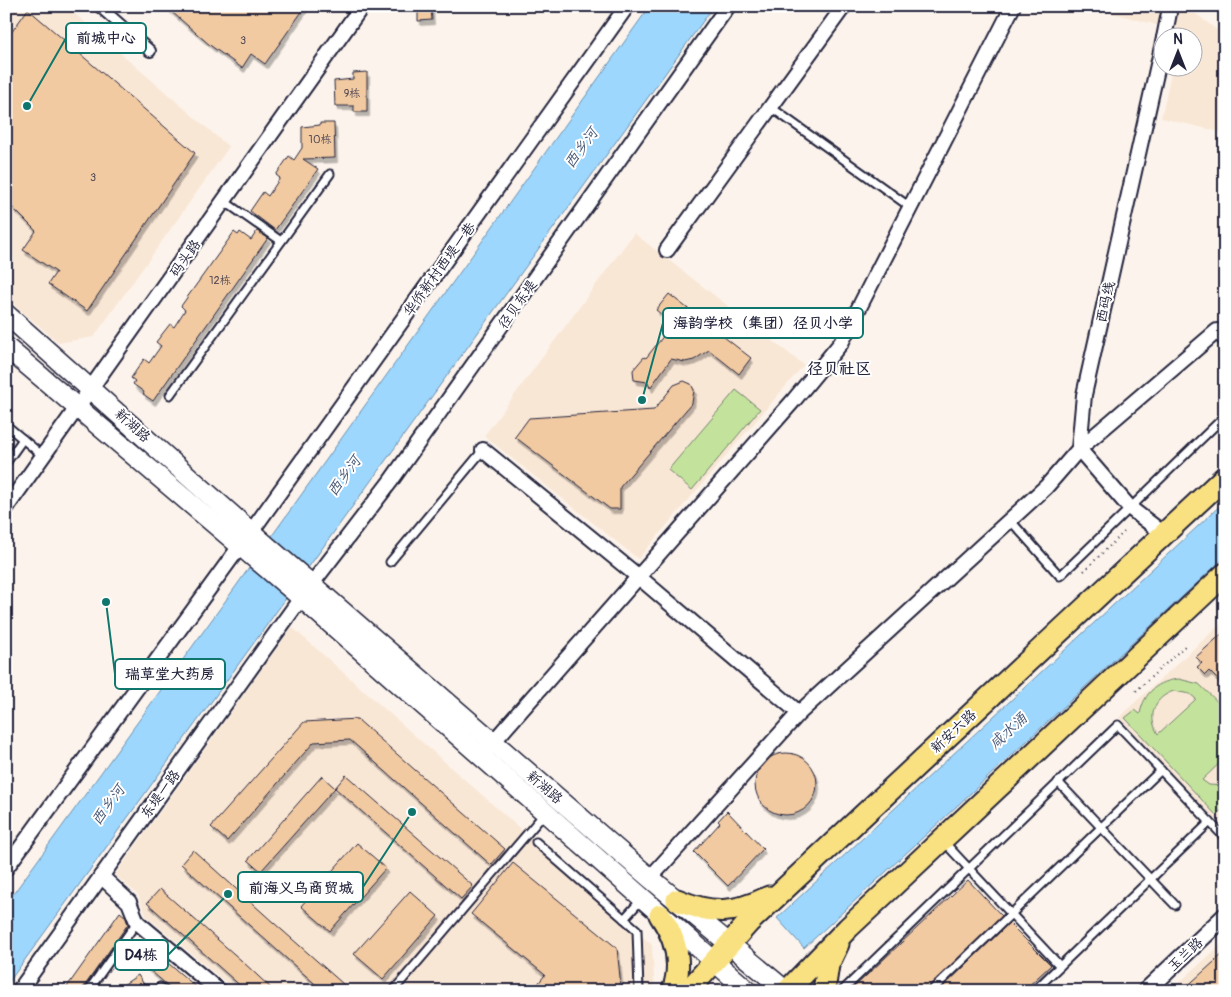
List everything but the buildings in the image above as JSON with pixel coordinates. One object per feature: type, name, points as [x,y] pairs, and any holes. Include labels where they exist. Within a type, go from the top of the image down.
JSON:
[{"type":"main road","name":"新湖路","points":[[6,314],[92,389],[249,542]]},
{"type":"main road","name":"新湖路","points":[[6,347],[78,408],[249,542],[488,749],[650,878],[786,991]]},
{"type":"main road","name":"新安六路","points":[[688,991],[730,943],[783,891],[1225,478]]},
{"type":"main road","points":[[786,991],[848,928],[1225,574]]},
{"type":"main road","name":"新湖路","points":[[488,749],[546,812],[748,991]]},
{"type":"main road","points":[[677,900],[706,911],[726,912],[750,906],[783,891]]},
{"type":"main road","points":[[660,914],[669,927],[677,949],[678,972],[673,991]]},
{"type":"main road","points":[[824,991],[828,965],[848,928]]},
{"type":"street","points":[[98,6],[150,51]]},
{"type":"street","name":"码头路","points":[[6,508],[362,6]]},
{"type":"street","name":"华侨新村西堤一巷","points":[[6,868],[249,542],[627,6]]},
{"type":"street","name":"径贝东堤","points":[[304,589],[390,482],[728,6]]},
{"type":"street","points":[[667,250],[772,108],[844,6]]},
{"type":"street","points":[[488,749],[805,388],[840,343],[1013,6]]},
{"type":"street","name":"西码线","points":[[1166,28],[1169,13]]},
{"type":"street","name":"西码线","points":[[1079,449],[1084,395],[1155,78]]},
{"type":"street","points":[[650,878],[798,713],[1046,487],[1079,449],[1217,331],[1225,339]]},
{"type":"street","points":[[1079,449],[1130,508],[1164,534]]},
{"type":"street","points":[[483,450],[640,578],[798,713]]},
{"type":"street","name":"东堤一路","points":[[19,991],[304,589]]},
{"type":"street","points":[[101,876],[129,902],[137,922],[219,991]]},
{"type":"street","name":"玉兰路","points":[[1146,991],[1225,916]]},
{"type":"lane","points":[[772,108],[910,207]]},
{"type":"lane","points":[[170,395],[330,174]]},
{"type":"lane","points":[[224,201],[281,241]]},
{"type":"lane","points":[[1010,520],[1060,576],[1225,416]]},
{"type":"lane","points":[[6,424],[44,456]]},
{"type":"lane","points":[[6,463],[23,439]]},
{"type":"lane","points":[[390,562],[483,450]]},
{"type":"lane","points":[[842,991],[1118,725],[1225,838]]},
{"type":"lane","points":[[931,991],[1161,770]]},
{"type":"lane","points":[[1058,782],[1175,905]]},
{"type":"lane","points":[[393,991],[546,812]]},
{"type":"lane","points":[[1034,991],[1210,822]]},
{"type":"lane","points":[[942,840],[1060,966]]},
{"type":"lane","points":[[536,842],[636,930],[639,991]]},
{"type":"lane","points":[[624,919],[642,899]]},
{"type":"lane","points":[[88,991],[137,922]]},
{"type":"lane","points":[[157,991],[160,987],[165,991]]},
{"type":"path","points":[[1084,570],[1124,532]]},
{"type":"path","points":[[1136,691],[1186,645]]},
{"type":"shaded area","points":[[6,6],[66,6],[229,147],[94,337],[59,343],[6,298]]},
{"type":"shaded area","points":[[1086,6],[1186,6],[1225,36],[1225,133],[1161,118],[1170,78],[1204,78],[1204,28],[1168,28]]},
{"type":"shaded area","points":[[634,233],[804,365],[638,559],[484,436]]},
{"type":"shaded area","points":[[1225,620],[1225,830],[1119,717]]},
{"type":"shaded area","points":[[292,627],[652,945],[655,991],[236,991],[146,916],[138,895],[115,875]]},
{"type":"shaded area","points":[[1225,941],[1225,991],[1170,991]]},
{"type":"green space","points":[[736,390],[760,409],[692,490],[668,470]]},
{"type":"green space","points":[[1179,679],[1199,684],[1225,709],[1225,758],[1202,780],[1209,785],[1225,786],[1225,800],[1221,801],[1225,807],[1216,815],[1125,718],[1135,710],[1140,714],[1145,700],[1153,689],[1171,680]],"holes":[[[1174,691],[1190,694],[1196,699],[1158,734],[1153,721],[1154,708],[1157,702]]]},
{"type":"water","name":"西乡河","points":[[650,6],[714,6],[6,986],[6,904],[234,589]]},
{"type":"water","name":"咸水涌","points":[[1225,501],[1225,557],[804,948],[777,918]]},
{"type":"place","name":"前城中心","points":[[27,106]]},
{"type":"place","name":"海韵学校（集团）径贝小学","points":[[642,400]]},
{"type":"place","name":"瑞草堂大药房","points":[[106,602]]},
{"type":"place","name":"前海义乌商贸城","points":[[412,812]]},
{"type":"place","name":"D4栋","points":[[228,894]]},
{"type":"district","name":"径贝社区","points":[[839,368]]}]
